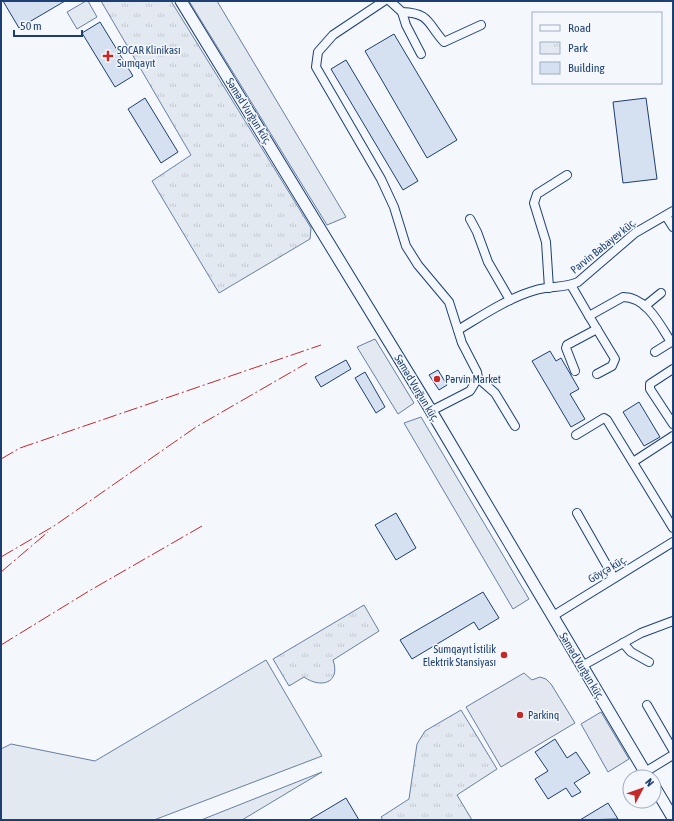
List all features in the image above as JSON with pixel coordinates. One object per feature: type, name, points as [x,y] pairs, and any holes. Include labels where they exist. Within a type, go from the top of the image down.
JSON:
[{"type":"main road","name":"Səməd Vurğun küç.","points":[[181,1],[431,411],[644,769]]},
{"type":"main road","points":[[662,799],[673,818]]},
{"type":"street","points":[[384,1],[333,35],[318,52],[316,67],[381,179],[394,206],[406,246],[418,265],[449,302],[458,330],[477,372],[478,378],[495,393],[515,426]]},
{"type":"street","points":[[390,1],[402,12],[406,25],[421,54]]},
{"type":"street","points":[[402,12],[418,13],[423,16],[444,42],[482,25]]},
{"type":"street","points":[[549,288],[546,242],[534,203],[537,194],[567,175]]},
{"type":"street","points":[[670,214],[673,227]]},
{"type":"street","name":"Pərvin Babayev küç.","points":[[458,330],[510,300],[536,290],[570,285],[588,274],[635,233],[670,214]]},
{"type":"street","points":[[470,219],[477,232],[488,262],[510,300]]},
{"type":"street","points":[[570,285],[615,359],[612,366],[598,374]]},
{"type":"street","points":[[645,306],[661,293]]},
{"type":"street","points":[[589,316],[623,298],[628,297],[645,306],[653,314],[672,342],[655,352]]},
{"type":"street","points":[[575,371],[566,348],[567,345],[597,329]]},
{"type":"street","points":[[673,369],[650,384],[650,389],[673,424]]},
{"type":"street","points":[[431,411],[470,391],[478,378]]},
{"type":"street","points":[[576,435],[604,418],[673,528]]},
{"type":"street","points":[[632,462],[673,436]]},
{"type":"street","points":[[577,513],[614,578]]},
{"type":"street","name":"Göyçə küç.","points":[[553,616],[673,542]]},
{"type":"street","points":[[582,666],[641,633],[673,621]]},
{"type":"street","points":[[623,643],[631,652],[649,662]]},
{"type":"street","points":[[647,705],[673,750]]},
{"type":"street","points":[[654,769],[673,755]]},
{"type":"green space","points":[[88,1],[97,17],[77,29],[67,12]]},
{"type":"green space","points":[[101,1],[171,1],[311,228],[310,239],[219,293],[152,181],[191,155]]},
{"type":"green space","points":[[189,1],[217,1],[346,217],[327,225]]},
{"type":"green space","points":[[375,339],[414,403],[398,414],[357,347]]},
{"type":"green space","points":[[421,417],[529,599],[513,609],[404,423]]},
{"type":"green space","points":[[364,605],[379,631],[333,660],[335,668],[334,674],[332,679],[328,682],[317,683],[304,677],[289,686],[273,659]]},
{"type":"green space","points":[[266,660],[322,756],[154,820],[1,820],[1,749],[11,744],[95,761]]},
{"type":"green space","points":[[461,710],[497,769],[457,795],[472,820],[383,820],[381,817],[409,799],[417,744],[425,731]]},
{"type":"green space","points":[[322,772],[242,820],[201,820]]},
{"type":"shaded area","name":"Parkinq","points":[[524,673],[532,680],[540,677],[546,679],[551,684],[575,723],[501,767],[466,707]]},
{"type":"shaded area","points":[[601,712],[629,759],[608,772],[581,724]]},
{"type":"building","points":[[3,1],[65,1],[19,28]]},
{"type":"building","points":[[100,22],[133,76],[115,87],[82,33]]},
{"type":"building","points":[[394,34],[457,140],[427,158],[365,51]]},
{"type":"building","points":[[346,60],[418,181],[403,190],[331,69]]},
{"type":"building","points":[[145,98],[178,152],[161,163],[128,109]]},
{"type":"building","points":[[646,98],[657,179],[623,183],[613,102]]},
{"type":"building","points":[[550,351],[556,361],[561,358],[579,389],[570,394],[585,419],[571,427],[532,361]]},
{"type":"building","points":[[346,360],[351,369],[321,387],[315,377]]},
{"type":"building","points":[[438,370],[447,385],[439,390],[429,375]]},
{"type":"building","points":[[365,372],[385,407],[376,413],[355,378]]},
{"type":"building","points":[[639,402],[660,437],[644,446],[623,412]]},
{"type":"building","points":[[396,513],[416,548],[396,560],[375,525]]},
{"type":"building","points":[[483,592],[499,618],[479,630],[474,622],[412,659],[400,640]]},
{"type":"building","points":[[555,739],[567,758],[576,752],[590,773],[574,783],[581,792],[572,797],[566,788],[548,799],[535,779],[548,771],[535,752]]},
{"type":"building","points":[[346,798],[359,820],[309,820]]},
{"type":"building","points":[[608,803],[618,819],[580,820]]},
{"type":"power","points":[[1,459],[20,448],[321,345]]},
{"type":"power","points":[[1,557],[54,526],[196,427],[307,363]]},
{"type":"power","points":[[1,645],[89,591],[202,526]]},
{"type":"power","points":[[1,572],[48,532]]},
{"type":"place","name":"SOCAR Klinikası Sumqayıt","points":[[108,56]]},
{"type":"place","name":"Pərvin Market","points":[[437,379]]},
{"type":"place","name":"Sumqayıt İstilik Elektrik Stansiyası","points":[[504,655]]},
{"type":"place","name":"Parkinq","points":[[520,715]]}]
